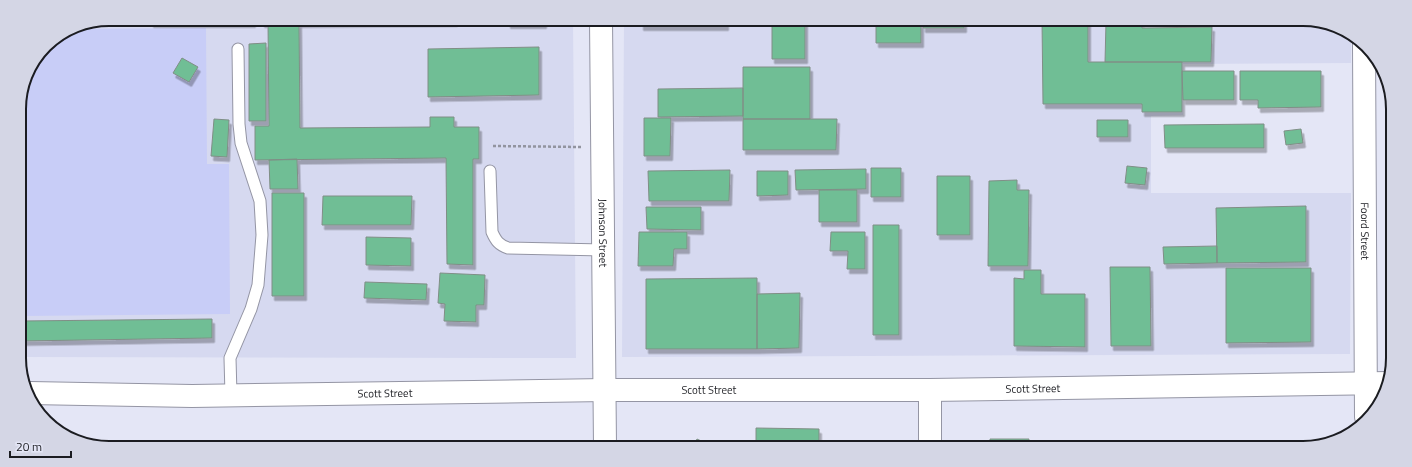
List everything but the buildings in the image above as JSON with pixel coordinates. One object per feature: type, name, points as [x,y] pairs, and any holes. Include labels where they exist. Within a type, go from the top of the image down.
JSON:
[{"type":"street","name":"Johnson Street","points":[[601,26],[605,441]]},
{"type":"street","name":"Foord Street","points":[[1364,53],[1366,412]]},
{"type":"street","name":"Scott Street","points":[[34,393],[192,396],[605,390],[930,390],[1382,383]]},
{"type":"street","points":[[930,390],[930,441]]},
{"type":"lane","points":[[231,395],[230,358],[251,310],[258,285],[262,235],[260,200],[241,143],[238,49]]},
{"type":"lane","points":[[490,171],[492,232],[495,240],[500,245],[508,248],[604,250]]},
{"type":"path","points":[[493,146],[602,148]]},
{"type":"shaded area","points":[[573,26],[576,358],[26,357],[26,104],[32,77],[43,58],[50,50],[63,40],[82,30],[98,27]]},
{"type":"shaded area","points":[[624,26],[1303,26],[1335,32],[1351,41],[1351,63],[1183,64],[1183,115],[1151,116],[1151,193],[1351,193],[1350,354],[622,357]]},
{"type":"shaded area","points":[[206,28],[207,164],[229,164],[230,314],[26,316],[26,104],[29,88],[32,77],[43,58],[50,50],[67,37],[82,30]]}]
